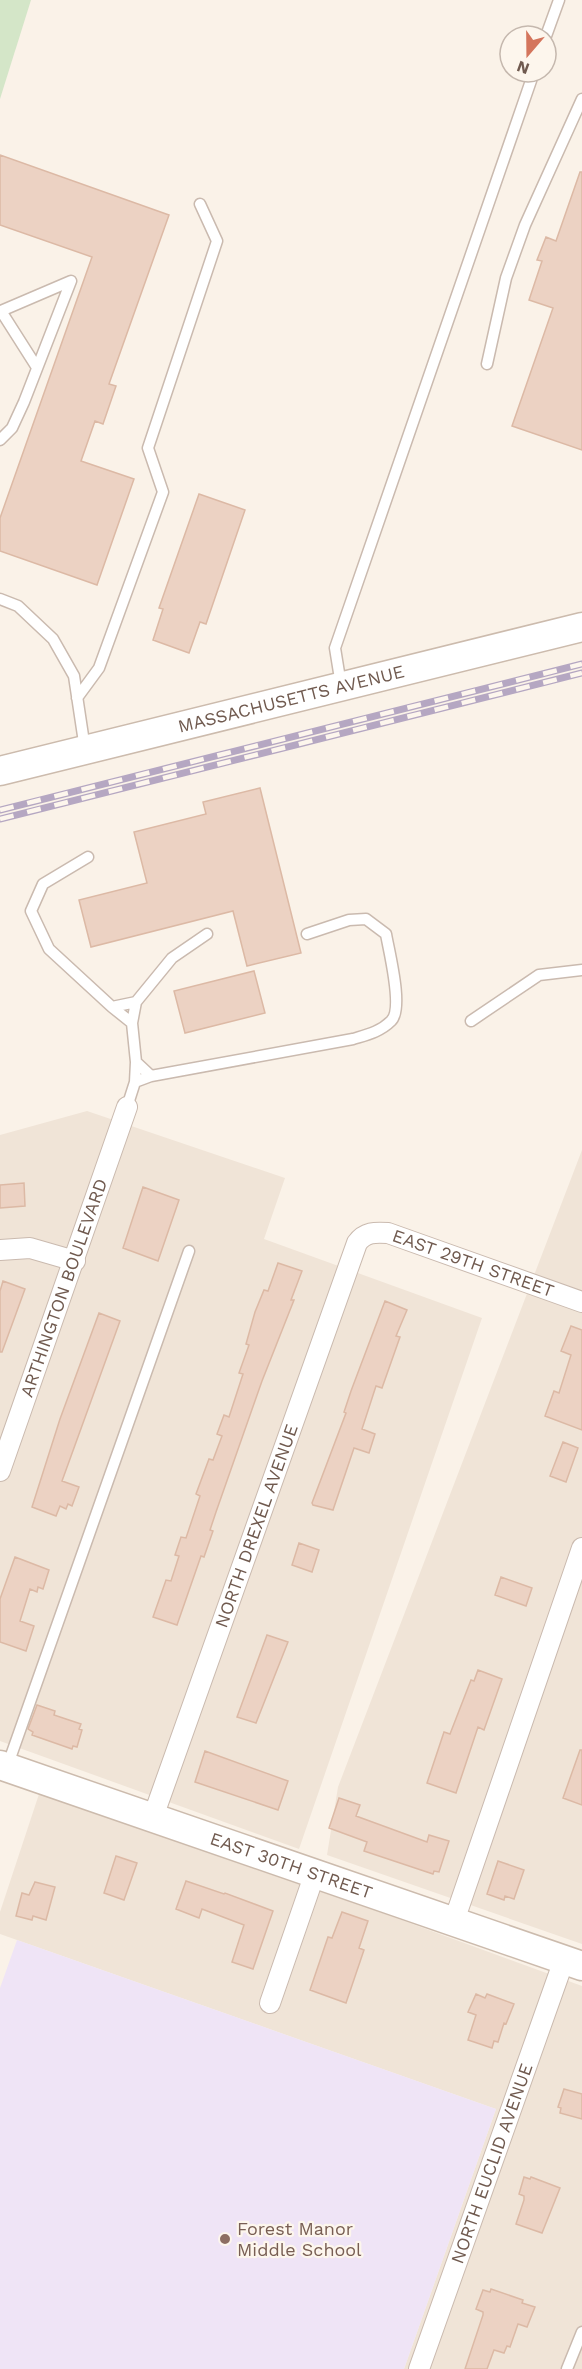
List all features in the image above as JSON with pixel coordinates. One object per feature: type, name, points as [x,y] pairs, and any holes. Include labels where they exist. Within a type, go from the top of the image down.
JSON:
[{"type":"main road","name":"MASSACHUSETTS AVENUE","points":[[0,771],[582,627]]},
{"type":"main road","name":"EAST 30TH STREET","points":[[3,1766],[573,1963]]},
{"type":"street","name":"ARTHINGTON BOULEVARD","points":[[0,1471],[128,1107]]},
{"type":"street","name":"EAST 29TH STREET","points":[[363,1236],[378,1232],[388,1233],[582,1302]]},
{"type":"street","name":"NORTH DREXEL AVENUE","points":[[153,1817],[357,1243],[363,1236]]},
{"type":"street","points":[[0,1250],[30,1248],[75,1261]]},
{"type":"street","points":[[453,1921],[582,1548]]},
{"type":"street","points":[[270,2003],[315,1873]]},
{"type":"street","name":"NORTH EUCLID AVENUE","points":[[419,2369],[573,1963]]},
{"type":"lane","points":[[550,24],[558,0]]},
{"type":"lane","points":[[341,685],[334,648],[530,84]]},
{"type":"lane","points":[[487,364],[506,278],[525,225],[582,99]]},
{"type":"lane","points":[[77,698],[99,668],[162,492],[148,448],[217,241],[200,204]]},
{"type":"lane","points":[[0,440],[12,428],[71,281],[1,311],[36,366]]},
{"type":"lane","points":[[0,598],[18,606],[53,639],[74,676],[85,749]]},
{"type":"lane","points":[[88,857],[42,884],[31,911],[49,949],[132,1023]]},
{"type":"lane","points":[[135,1082],[151,1076],[352,1039],[376,1032],[393,1020],[398,1006],[386,934],[366,919],[349,920],[307,934]]},
{"type":"lane","points":[[128,1107],[135,1082],[136,1062],[132,1023],[136,1002],[172,958],[207,934]]},
{"type":"lane","points":[[471,1021],[539,975],[582,970]]},
{"type":"lane","points":[[112,1007],[136,1002]]},
{"type":"lane","points":[[136,1062],[151,1076]]},
{"type":"lane","points":[[3,1766],[189,1251]]},
{"type":"lane","points":[[567,2369],[582,2332]]},
{"type":"shaded area","points":[[87,1111],[285,1178],[264,1239],[482,1318],[299,1849],[0,1741],[0,1135]]},
{"type":"shaded area","points":[[582,1150],[582,1944],[327,1855],[338,1787]]},
{"type":"shaded area","points":[[41,1788],[582,1986],[582,2369],[404,2369],[496,2109],[0,1934],[0,1912]]},
{"type":"shaded area","name":"Forest Manor Middle School","points":[[17,1940],[496,2109],[404,2369],[0,2369],[0,1988]]},
{"type":"green space","points":[[0,0],[31,0],[0,99]]},
{"type":"building","points":[[0,155],[169,215],[109,384],[116,386],[103,424],[95,421],[81,461],[134,479],[97,585],[0,551],[0,518],[92,257],[0,225]]},
{"type":"building","points":[[580,172],[582,172],[582,450],[512,426],[553,308],[529,300],[542,261],[537,260],[546,237],[556,241]]},
{"type":"building","points":[[199,494],[245,510],[206,624],[200,622],[189,653],[153,640],[163,609],[159,608]]},
{"type":"building","points":[[260,788],[301,953],[247,966],[233,911],[91,947],[79,900],[147,883],[134,832],[206,814],[203,802]]},
{"type":"building","points":[[254,971],[265,1013],[185,1033],[174,991]]},
{"type":"building","points":[[24,1183],[25,1206],[0,1208],[0,1185]]},
{"type":"building","points":[[143,1187],[179,1200],[158,1261],[123,1248]]},
{"type":"building","points":[[278,1263],[302,1271],[291,1300],[294,1300],[262,1381],[210,1530],[213,1531],[204,1557],[201,1556],[177,1625],[153,1617],[166,1580],[171,1581],[179,1556],[175,1555],[181,1537],[186,1538],[200,1496],[196,1494],[209,1459],[213,1460],[222,1436],[217,1434],[224,1415],[229,1417],[243,1374],[239,1373],[249,1345],[246,1344],[255,1312],[264,1290],[268,1291]]},
{"type":"building","points":[[3,1281],[25,1289],[2,1352],[0,1352],[0,1291]]},
{"type":"building","points":[[385,1301],[407,1310],[396,1336],[400,1337],[382,1388],[376,1386],[362,1429],[375,1434],[369,1453],[354,1448],[333,1510],[313,1505],[346,1413],[344,1412],[351,1391]]},
{"type":"building","points":[[99,1313],[120,1321],[62,1481],[79,1487],[72,1506],[68,1504],[66,1509],[60,1506],[56,1516],[32,1507],[60,1419]]},
{"type":"building","points":[[571,1326],[582,1330],[582,1430],[545,1416],[554,1391],[559,1393],[571,1355],[561,1351]]},
{"type":"building","points":[[563,1442],[578,1448],[566,1482],[550,1476]]},
{"type":"building","points":[[299,1543],[319,1550],[312,1572],[292,1565]]},
{"type":"building","points":[[15,1557],[49,1570],[43,1589],[38,1587],[37,1592],[30,1589],[20,1621],[34,1626],[26,1651],[0,1642],[0,1599]]},
{"type":"building","points":[[501,1577],[532,1588],[526,1606],[495,1595]]},
{"type":"building","points":[[267,1635],[288,1642],[256,1723],[237,1717]]},
{"type":"building","points":[[478,1670],[502,1679],[484,1730],[478,1727],[456,1793],[427,1783],[444,1732],[450,1734],[471,1680],[474,1681]]},
{"type":"building","points":[[37,1705],[55,1711],[54,1715],[81,1724],[79,1729],[82,1730],[77,1747],[73,1746],[72,1749],[32,1735],[33,1732],[28,1729]]},
{"type":"building","points":[[580,1750],[582,1750],[582,1805],[563,1798]]},
{"type":"building","points":[[205,1751],[288,1781],[278,1810],[195,1782]]},
{"type":"building","points":[[339,1798],[360,1805],[356,1816],[427,1842],[429,1835],[449,1841],[439,1872],[434,1871],[433,1874],[364,1851],[367,1842],[329,1828]]},
{"type":"building","points":[[116,1856],[137,1863],[124,1900],[104,1893]]},
{"type":"building","points":[[498,1861],[524,1870],[514,1899],[505,1896],[504,1900],[487,1894]]},
{"type":"building","points":[[186,1881],[273,1911],[253,1969],[232,1962],[244,1925],[202,1909],[199,1918],[176,1909]]},
{"type":"building","points":[[35,1882],[55,1887],[46,1920],[33,1916],[32,1920],[16,1916],[22,1893],[29,1895]]},
{"type":"building","points":[[342,1912],[368,1921],[359,1948],[364,1950],[346,2003],[310,1990],[328,1937],[332,1938]]},
{"type":"building","points":[[476,1994],[485,1998],[487,1994],[514,2004],[506,2024],[504,2023],[498,2042],[494,2041],[492,2048],[468,2040],[476,2015],[468,2012]]},
{"type":"building","points":[[564,2089],[582,2094],[582,2119],[560,2113],[561,2108],[558,2107]]},
{"type":"building","points":[[524,2177],[530,2179],[531,2177],[560,2188],[542,2233],[516,2224],[524,2200],[524,2196],[519,2194]]},
{"type":"building","points":[[491,2289],[523,2300],[522,2303],[535,2307],[527,2327],[518,2324],[510,2347],[507,2346],[504,2353],[494,2350],[487,2369],[465,2369],[483,2315],[483,2312],[476,2309],[483,2290],[490,2292]]},
{"type":"railway","points":[[0,810],[582,664]]},
{"type":"railway","points":[[0,819],[582,673]]},
{"type":"place","name":"Forest Manor Middle School","points":[[225,2239]]}]
